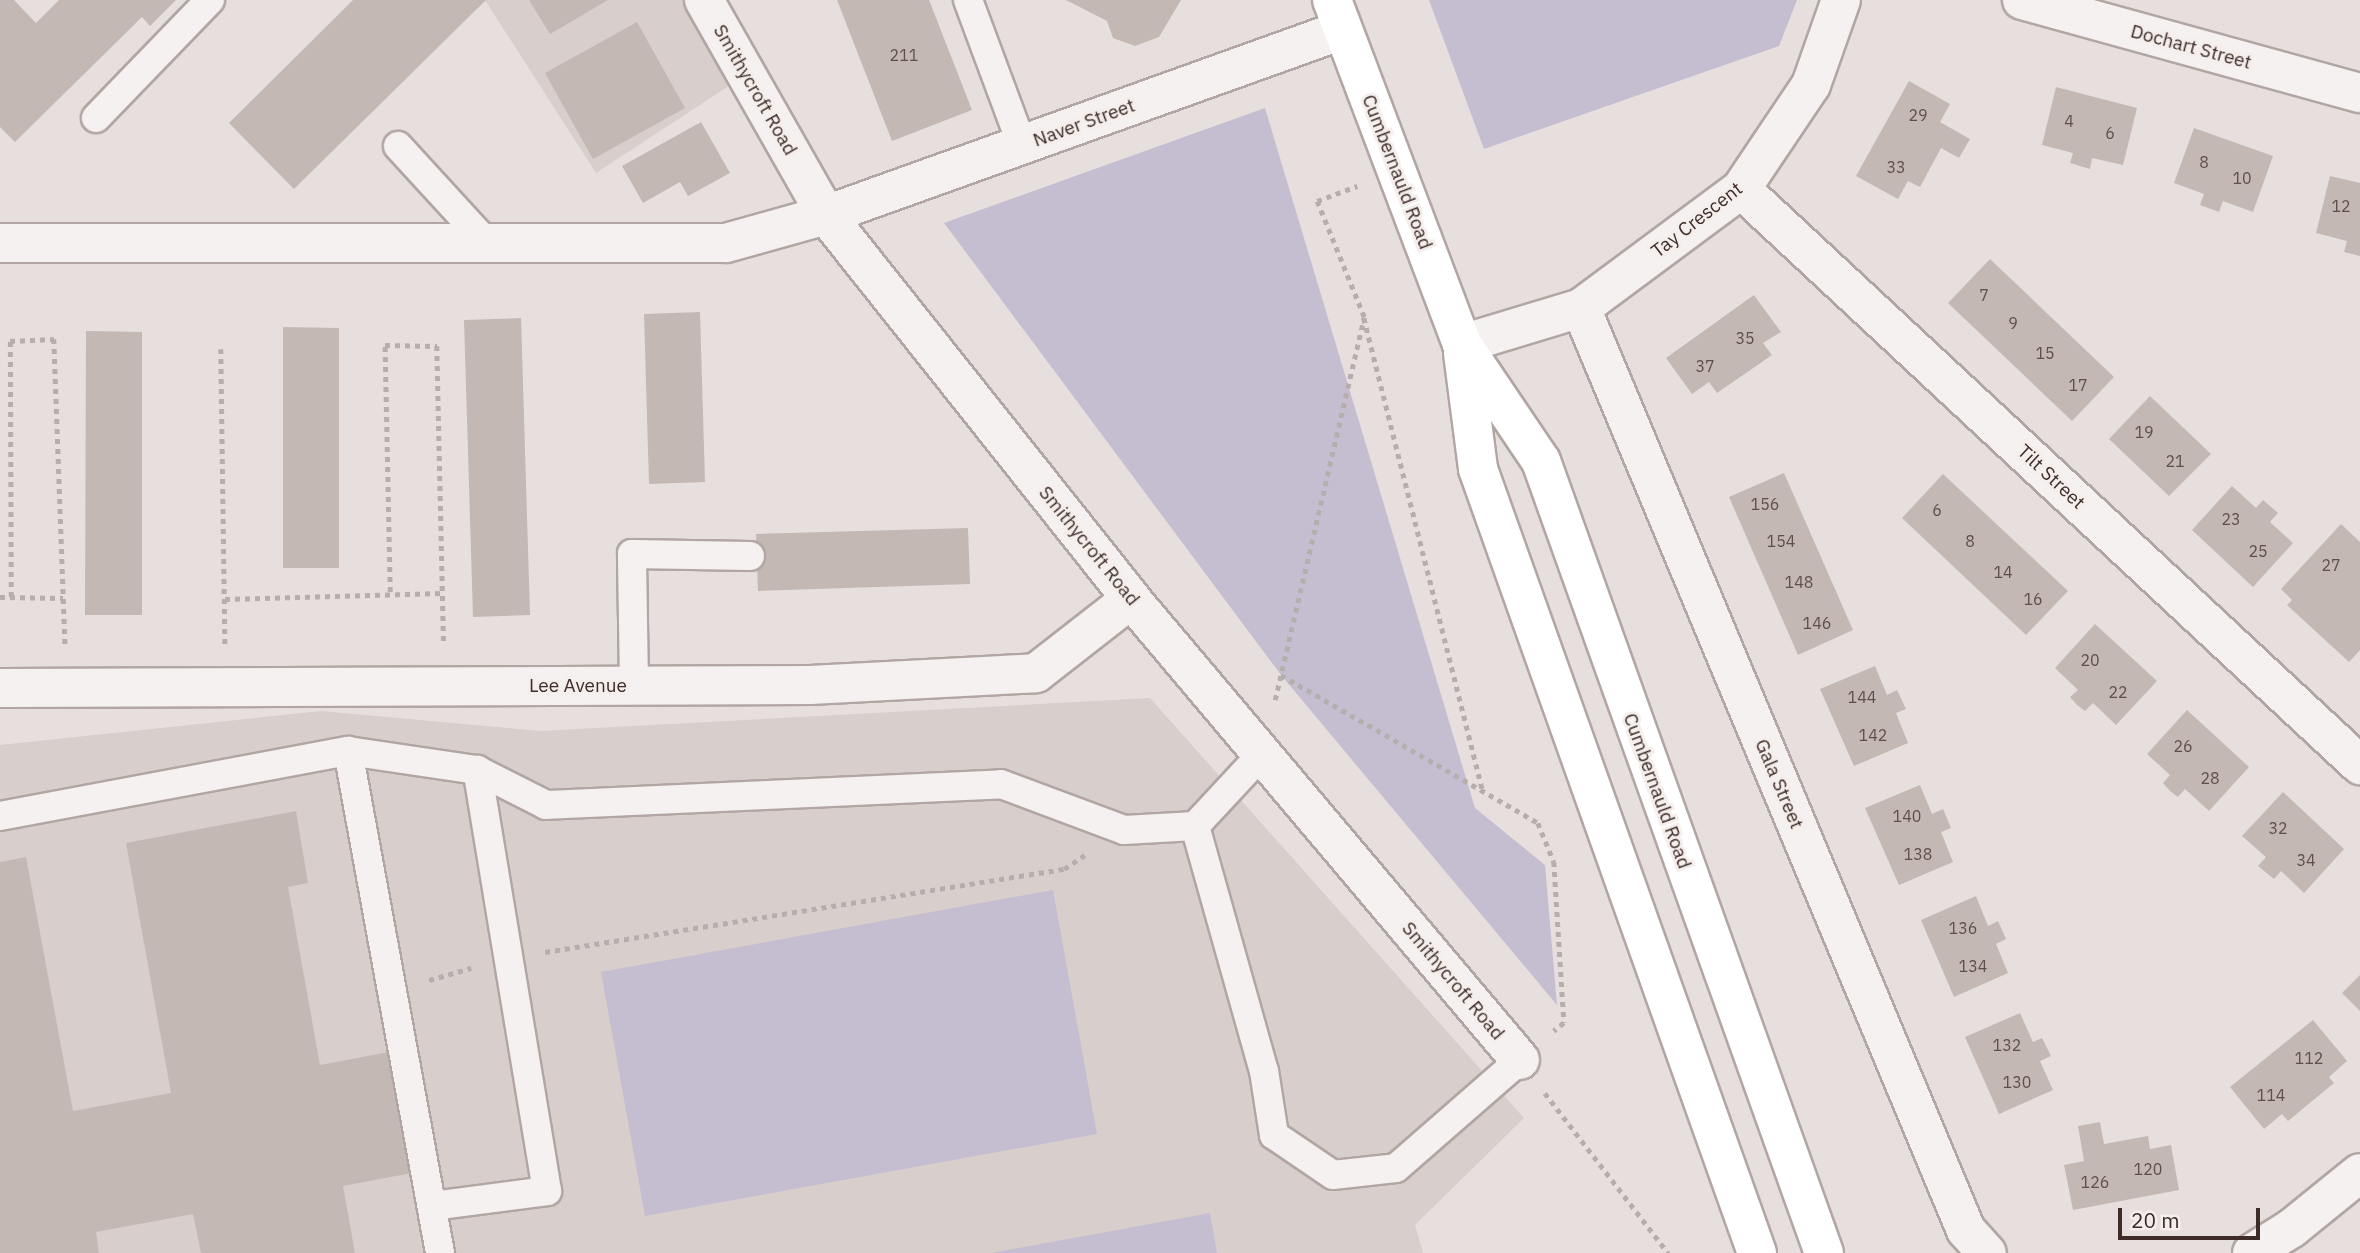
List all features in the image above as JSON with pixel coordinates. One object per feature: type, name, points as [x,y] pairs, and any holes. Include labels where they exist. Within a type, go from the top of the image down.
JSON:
[{"type":"main road","name":"Cumbernauld Road","points":[[1337,15],[1462,344],[1478,469],[1757,1253]]},
{"type":"main road","name":"Cumbernauld Road","points":[[1462,344],[1541,461],[1824,1253]]},
{"type":"street","name":"Smithycroft Road","points":[[704,0],[826,215],[1131,599],[1520,1060]]},
{"type":"street","name":"Tay Crescent","points":[[1462,344],[1581,308],[1741,189],[1811,85],[1841,0]]},
{"type":"street","name":"Dochart Street","points":[[2022,0],[2360,93]]},
{"type":"street","name":"Naver Street","points":[[0,243],[726,243],[826,215],[1022,145],[1337,15]]},
{"type":"street","name":"Tilt Street","points":[[1741,189],[2360,765]]},
{"type":"street","name":"Gala Street","points":[[1581,308],[1966,1230],[1987,1253]]},
{"type":"street","name":"Lee Avenue","points":[[0,688],[810,685],[1036,673],[1131,599]]},
{"type":"street","points":[[2252,1253],[2292,1228],[2360,1173]]},
{"type":"lane","points":[[96,118],[210,0]]},
{"type":"lane","points":[[968,0],[1022,145]]},
{"type":"lane","points":[[398,146],[487,243]]},
{"type":"lane","points":[[634,685],[632,554],[750,556]]},
{"type":"lane","points":[[0,816],[348,751],[477,770],[546,805],[1001,785],[1124,831],[1195,826],[1262,754]]},
{"type":"lane","points":[[348,751],[440,1253]]},
{"type":"lane","points":[[432,1206],[547,1191],[477,770]]},
{"type":"lane","points":[[1195,826],[1264,1071],[1275,1135],[1332,1175],[1396,1168],[1520,1060]]},
{"type":"path","points":[[1397,171],[1317,201],[1364,317],[1482,789]]},
{"type":"path","points":[[1262,754],[1364,317]]},
{"type":"path","points":[[11,597],[10,341],[54,339],[66,688]]},
{"type":"path","points":[[390,592],[384,345],[437,346],[446,687]]},
{"type":"path","points":[[221,349],[226,687]]},
{"type":"path","points":[[225,599],[390,592],[443,593]]},
{"type":"path","points":[[0,597],[63,598]]},
{"type":"path","points":[[1281,675],[1538,823],[1554,862],[1564,1023],[1520,1060],[1668,1253]]},
{"type":"path","points":[[390,991],[509,957],[1064,869],[1124,831]]},
{"type":"shaded area","points":[[485,0],[716,0],[756,68],[596,173]]},
{"type":"shaded area","points":[[1429,0],[1797,0],[1779,46],[1484,149]]},
{"type":"shaded area","points":[[1265,108],[1475,808],[1545,865],[1557,1005],[1281,675],[944,223]]},
{"type":"shaded area","points":[[1150,698],[1524,1118],[1415,1225],[1423,1253],[0,1253],[0,745],[321,711],[540,731]]},
{"type":"shaded area","points":[[1053,890],[1097,1134],[645,1216],[601,972]]},
{"type":"shaded area","points":[[1210,1213],[1217,1253],[991,1253]]},
{"type":"building","points":[[0,0],[14,0],[36,23],[59,0],[176,0],[150,26],[142,17],[15,142],[0,127]]},
{"type":"building","points":[[353,0],[486,0],[294,189],[229,123]]},
{"type":"building","points":[[529,0],[608,0],[550,34]]},
{"type":"building","points":[[837,0],[929,0],[972,110],[892,141]]},
{"type":"building","points":[[1066,0],[1181,0],[1159,37],[1135,46],[1113,38],[1107,21]]},
{"type":"building","points":[[637,22],[685,108],[593,159],[545,73]]},
{"type":"building","points":[[1909,81],[1950,104],[1940,122],[1970,139],[1959,158],[1941,148],[1920,187],[1908,181],[1898,199],[1856,176]]},
{"type":"building","points":[[2056,87],[2137,108],[2123,165],[2092,158],[2090,169],[2070,163],[2073,153],[2042,145]]},
{"type":"building","points":[[701,122],[730,173],[688,196],[680,182],[643,203],[622,166]]},
{"type":"building","points":[[2194,128],[2273,156],[2253,212],[2223,201],[2219,212],[2200,205],[2204,194],[2174,183]]},
{"type":"building","points":[[2330,176],[2360,183],[2360,256],[2344,252],[2347,241],[2316,233]]},
{"type":"building","points":[[1990,259],[2114,377],[2072,421],[1948,303]]},
{"type":"building","points":[[1754,295],[1781,332],[1763,343],[1772,355],[1717,393],[1709,382],[1692,394],[1666,358]]},
{"type":"building","points":[[700,312],[705,482],[649,484],[644,314]]},
{"type":"building","points":[[521,318],[530,615],[473,617],[464,320]]},
{"type":"building","points":[[283,327],[339,328],[339,568],[283,568]]},
{"type":"building","points":[[86,331],[142,332],[142,615],[85,615]]},
{"type":"building","points":[[2150,396],[2211,454],[2169,496],[2109,439]]},
{"type":"building","points":[[1784,473],[1853,630],[1798,655],[1729,497]]},
{"type":"building","points":[[1943,474],[2068,591],[2026,635],[1902,518]]},
{"type":"building","points":[[2232,486],[2256,508],[2263,500],[2278,513],[2270,522],[2293,543],[2253,587],[2192,530]]},
{"type":"building","points":[[2341,524],[2360,542],[2360,650],[2349,662],[2287,605],[2292,600],[2281,589]]},
{"type":"building","points":[[968,528],[970,584],[758,591],[756,534]]},
{"type":"building","points":[[2095,624],[2157,681],[2116,725],[2093,703],[2085,711],[2077,705],[2070,697],[2078,690],[2055,668]]},
{"type":"building","points":[[1875,666],[1887,695],[1897,690],[1906,709],[1896,713],[1908,743],[1854,766],[1820,689]]},
{"type":"building","points":[[2187,710],[2249,767],[2209,811],[2185,789],[2178,797],[2170,791],[2163,783],[2170,775],[2147,754]]},
{"type":"building","points":[[1920,785],[1932,814],[1943,809],[1951,828],[1941,832],[1953,862],[1899,885],[1865,808]]},
{"type":"building","points":[[2283,792],[2344,849],[2304,893],[2281,871],[2274,879],[2258,866],[2266,857],[2242,836]]},
{"type":"building","points":[[296,811],[308,883],[288,887],[320,1065],[394,1051],[417,1172],[343,1186],[355,1253],[201,1253],[193,1214],[96,1232],[99,1253],[0,1253],[0,862],[26,857],[73,1111],[171,1093],[126,843]]},
{"type":"building","points":[[1976,896],[1988,926],[1998,921],[2006,939],[1996,944],[2008,973],[1954,997],[1921,920]]},
{"type":"building","points":[[2360,975],[2360,1011],[2342,993]]},
{"type":"building","points":[[2020,1013],[2033,1042],[2042,1038],[2051,1056],[2040,1061],[2053,1090],[1999,1114],[1965,1037]]},
{"type":"building","points":[[2313,1020],[2347,1061],[2329,1077],[2334,1083],[2288,1121],[2282,1114],[2264,1129],[2230,1087]]},
{"type":"building","points":[[2100,1122],[2104,1144],[2148,1136],[2150,1149],[2171,1145],[2179,1190],[2073,1210],[2064,1165],[2084,1161],[2078,1126]]}]
